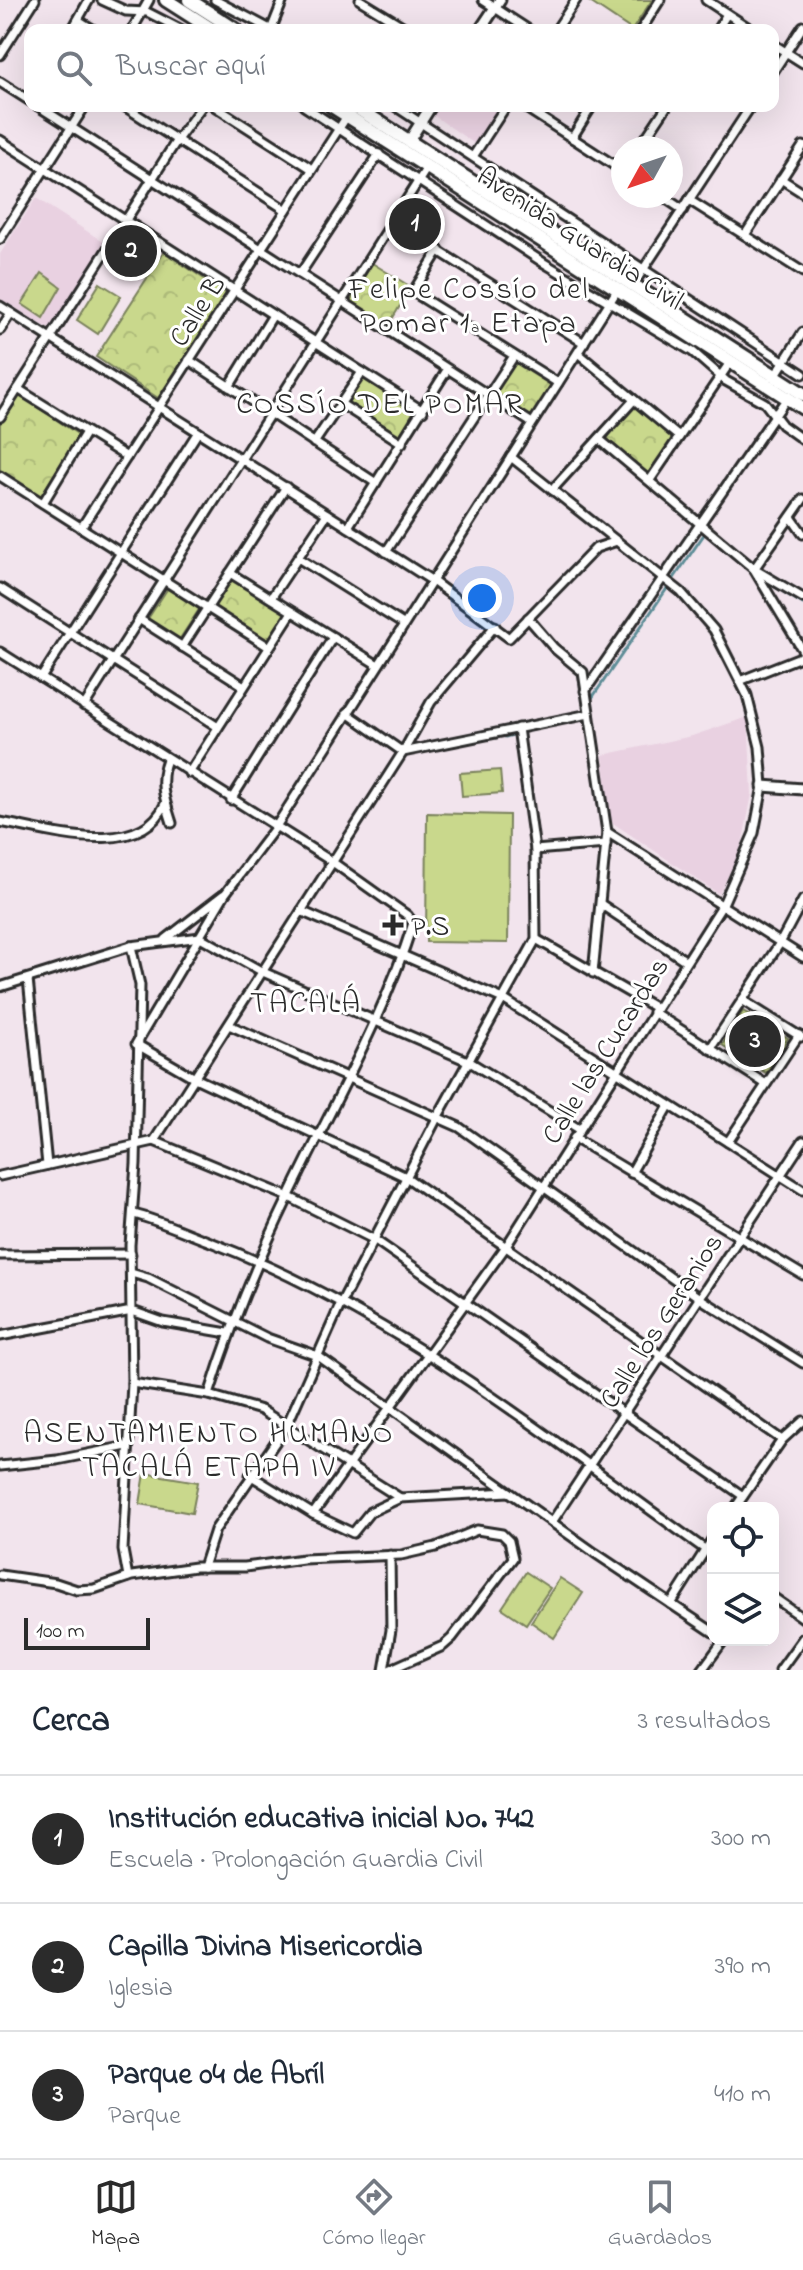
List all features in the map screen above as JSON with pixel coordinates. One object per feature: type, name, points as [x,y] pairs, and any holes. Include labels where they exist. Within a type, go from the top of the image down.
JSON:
[{"type":"highway","points":[[166,0],[204,24]]},
{"type":"highway","points":[[189,0],[227,24]]},
{"type":"highway","name":"Avenida Guardia Civil","points":[[353,112],[409,141],[430,162],[633,285],[803,394]]},
{"type":"highway","name":"Avenida Guardia Civil","points":[[353,112],[803,408]]},
{"type":"street","points":[[0,55],[35,0]]},
{"type":"street","points":[[76,24],[89,0]]},
{"type":"street","points":[[102,0],[132,12],[143,11],[170,24]]},
{"type":"street","points":[[135,24],[149,0]]},
{"type":"street","points":[[215,0],[261,24]]},
{"type":"street","points":[[274,24],[283,0]]},
{"type":"street","points":[[360,0],[399,24]]},
{"type":"street","points":[[483,0],[497,4],[522,24]]},
{"type":"street","points":[[560,24],[576,0]]},
{"type":"street","points":[[645,24],[660,0]]},
{"type":"street","points":[[706,0],[743,24]]},
{"type":"street","points":[[484,24],[497,4]]},
{"type":"street","points":[[721,24],[727,14]]},
{"type":"street","points":[[78,20],[84,24]]},
{"type":"street","points":[[779,63],[803,26]]},
{"type":"street","points":[[779,48],[803,63]]},
{"type":"street","points":[[0,82],[24,95]]},
{"type":"street","points":[[47,112],[532,423]]},
{"type":"street","points":[[0,239],[81,112]]},
{"type":"street","points":[[133,112],[286,210]]},
{"type":"street","points":[[0,417],[198,112]]},
{"type":"street","points":[[223,112],[312,169]]},
{"type":"street","points":[[314,112],[609,302],[693,352],[720,376],[765,403],[775,417],[803,440]]},
{"type":"street","name":"Calle B","points":[[81,528],[350,112]]},
{"type":"street","points":[[405,112],[803,374]]},
{"type":"street","points":[[409,141],[427,112]]},
{"type":"street","points":[[474,155],[502,112]]},
{"type":"street","points":[[532,112],[611,163]]},
{"type":"street","points":[[572,138],[588,112]]},
{"type":"street","points":[[647,136],[663,112]]},
{"type":"street","points":[[633,285],[747,112]]},
{"type":"street","points":[[0,140],[423,411]]},
{"type":"street","points":[[745,235],[803,146]]},
{"type":"street","points":[[300,274],[379,154]]},
{"type":"street","points":[[84,706],[344,302],[430,162]]},
{"type":"street","points":[[781,179],[803,193]]},
{"type":"street","points":[[689,200],[803,272]]},
{"type":"street","points":[[393,222],[584,343]]},
{"type":"street","points":[[439,250],[413,292],[558,383]]},
{"type":"street","points":[[136,1044],[225,894],[275,828],[618,289]]},
{"type":"street","points":[[0,306],[431,580],[509,638],[596,548],[617,541]]},
{"type":"street","points":[[0,330],[11,313]]},
{"type":"street","points":[[229,387],[273,315]]},
{"type":"street","points":[[775,376],[803,332]]},
{"type":"street","points":[[578,353],[679,437]]},
{"type":"street","points":[[386,552],[514,356]]},
{"type":"street","points":[[189,360],[376,483]]},
{"type":"street","points":[[650,480],[731,361]]},
{"type":"street","points":[[348,527],[447,370]]},
{"type":"street","points":[[314,443],[362,372]]},
{"type":"street","points":[[18,389],[127,457]]},
{"type":"street","points":[[585,691],[703,525],[787,398]]},
{"type":"street","points":[[552,490],[634,400]]},
{"type":"street","points":[[341,404],[402,443]]},
{"type":"street","points":[[43,503],[86,432]]},
{"type":"street","points":[[41,678],[198,432]]},
{"type":"street","points":[[599,439],[754,569],[803,598]]},
{"type":"street","points":[[511,457],[665,579]]},
{"type":"street","points":[[0,476],[269,647]]},
{"type":"street","points":[[182,647],[286,487]]},
{"type":"street","points":[[754,569],[803,499]]},
{"type":"street","points":[[271,598],[327,514]]},
{"type":"street","points":[[791,517],[803,534]]},
{"type":"street","points":[[298,558],[403,624]]},
{"type":"street","points":[[742,680],[803,654],[754,569]]},
{"type":"street","points":[[230,573],[378,665]]},
{"type":"street","name":"Calle las Cucardas","points":[[313,1514],[507,1245],[543,1190],[723,904],[754,833],[763,786],[760,747],[742,680],[714,630],[665,579]]},
{"type":"street","points":[[0,588],[218,727]]},
{"type":"street","points":[[189,773],[292,612]]},
{"type":"street","points":[[528,618],[554,648],[583,672],[607,832],[593,973]]},
{"type":"street","points":[[139,619],[244,686]]},
{"type":"street","points":[[154,1141],[403,752],[431,702],[495,626]]},
{"type":"street","points":[[231,800],[333,637]]},
{"type":"street","points":[[0,652],[331,861],[413,923],[351,1079],[289,1197],[228,1333],[209,1395]]},
{"type":"street","points":[[347,713],[403,752],[589,714]]},
{"type":"street","points":[[203,1567],[215,1530],[287,1425],[342,1301],[437,1118],[536,939],[535,850],[518,728]]},
{"type":"street","points":[[167,759],[163,772],[165,804],[172,823]]},
{"type":"street","points":[[763,786],[803,789]]},
{"type":"street","points":[[0,822],[63,837],[134,833],[152,825],[165,804]]},
{"type":"street","points":[[607,832],[803,957]]},
{"type":"street","points":[[535,850],[606,844]]},
{"type":"street","points":[[164,940],[225,894]]},
{"type":"street","points":[[710,1049],[780,943],[803,900]]},
{"type":"street","points":[[602,905],[686,961]]},
{"type":"street","points":[[301,911],[503,999],[803,1190]]},
{"type":"street","points":[[0,987],[131,946],[200,937],[263,972],[470,1062],[579,1129]]},
{"type":"street","points":[[536,939],[654,1010],[766,1084]]},
{"type":"street","points":[[128,1577],[123,1550],[132,1383],[131,1254],[140,985],[131,946]]},
{"type":"street","points":[[28,979],[47,1165]]},
{"type":"street","points":[[728,1142],[801,1037],[742,1000]]},
{"type":"street","points":[[229,1025],[459,1127],[543,1190],[701,1299],[803,1363]]},
{"type":"street","points":[[136,1044],[195,1078],[406,1177],[782,1440]]},
{"type":"street","points":[[631,1173],[669,1106]]},
{"type":"street","points":[[574,1138],[803,1275]]},
{"type":"street","points":[[0,1176],[154,1141],[289,1197],[375,1240],[466,1300],[743,1496]]},
{"type":"street","name":"Calle los Geranios","points":[[552,1522],[803,1141]]},
{"type":"street","points":[[134,1214],[261,1261],[342,1301],[427,1353],[705,1549]]},
{"type":"street","points":[[0,1255],[131,1254]]},
{"type":"street","points":[[131,1273],[148,1278],[233,1322],[318,1356],[707,1628]]},
{"type":"street","points":[[0,1336],[132,1311],[163,1322],[228,1333]]},
{"type":"street","points":[[132,1383],[209,1395],[261,1410],[348,1462],[400,1498]]},
{"type":"street","points":[[739,1502],[782,1440],[803,1421]]},
{"type":"street","points":[[0,1466],[57,1460],[127,1446]]},
{"type":"street","points":[[250,1475],[313,1514],[353,1533],[370,1512],[400,1498],[450,1492],[474,1495],[509,1492]]},
{"type":"street","points":[[0,1575],[56,1583],[77,1590],[94,1589],[128,1577],[203,1567],[390,1555],[436,1547],[477,1530],[502,1534],[513,1551],[513,1558],[494,1586],[452,1638],[443,1646],[386,1670],[391,1630],[390,1555]]},
{"type":"street","points":[[671,1604],[707,1546]]},
{"type":"street","points":[[779,1601],[803,1618]]},
{"type":"street","points":[[780,1670],[803,1638]]},
{"type":"street","points":[[702,1670],[720,1646]]},
{"type":"shaded area","points":[[431,112],[495,112],[475,144]]},
{"type":"shaded area","points":[[36,198],[105,243],[51,330],[0,299],[0,254]]},
{"type":"shaded area","points":[[748,717],[752,794],[741,850],[719,894],[610,821],[603,755],[692,736]]},
{"type":"green space","points":[[587,0],[652,0],[636,24],[623,24]]},
{"type":"green space","points":[[164,252],[227,294],[158,398],[96,357]]},
{"type":"green space","points":[[372,263],[411,287],[388,326],[350,302]]},
{"type":"green space","points":[[42,273],[61,287],[43,318],[22,304]]},
{"type":"green space","points":[[100,283],[121,296],[98,334],[77,320]]},
{"type":"green space","points":[[515,360],[551,385],[531,418],[493,394]]},
{"type":"green space","points":[[361,377],[414,411],[398,438],[344,403]]},
{"type":"green space","points":[[18,394],[79,435],[40,497],[0,471],[0,422]]},
{"type":"green space","points":[[633,405],[675,439],[648,475],[605,441]]},
{"type":"green space","points":[[231,577],[288,615],[269,644],[212,607]]},
{"type":"green space","points":[[168,588],[200,608],[179,640],[147,620]]},
{"type":"green space","points":[[500,770],[502,793],[462,796],[460,773]]},
{"type":"green space","points":[[427,813],[509,815],[508,943],[426,942]]},
{"type":"green space","points":[[743,1011],[788,1038],[766,1073],[722,1045]]},
{"type":"green space","points":[[145,1473],[198,1482],[192,1513],[140,1504]]},
{"type":"green space","points":[[526,1572],[550,1588],[526,1624],[502,1608]]},
{"type":"green space","points":[[560,1578],[583,1593],[554,1638],[531,1622]]},
{"type":"waterway","points":[[590,701],[705,533],[755,575]]},
{"type":"waterway","points":[[762,579],[803,604]]},
{"type":"waterway","points":[[505,737],[571,720]]},
{"type":"place","name":"Institución educativa inicial No. 742","points":[[415,224]]},
{"type":"place","name":"Capilla Divina Misericordia","points":[[131,251]]},
{"type":"place","name":"P.S","points":[[393,925]]},
{"type":"place","name":"Parque 04 de Abríl","points":[[755,1041]]},
{"type":"district","name":"Felipe Cossío del Pomar 1ª Etapa","points":[[469,305]]},
{"type":"district","name":"COSSÍO DEL POMAR","points":[[380,403]]},
{"type":"district","name":"TACALÁ","points":[[306,1002]]},
{"type":"district","name":"ASENTAMIENTO HUMANO TACALÁ ETAPA IV","points":[[209,1449]]}]
